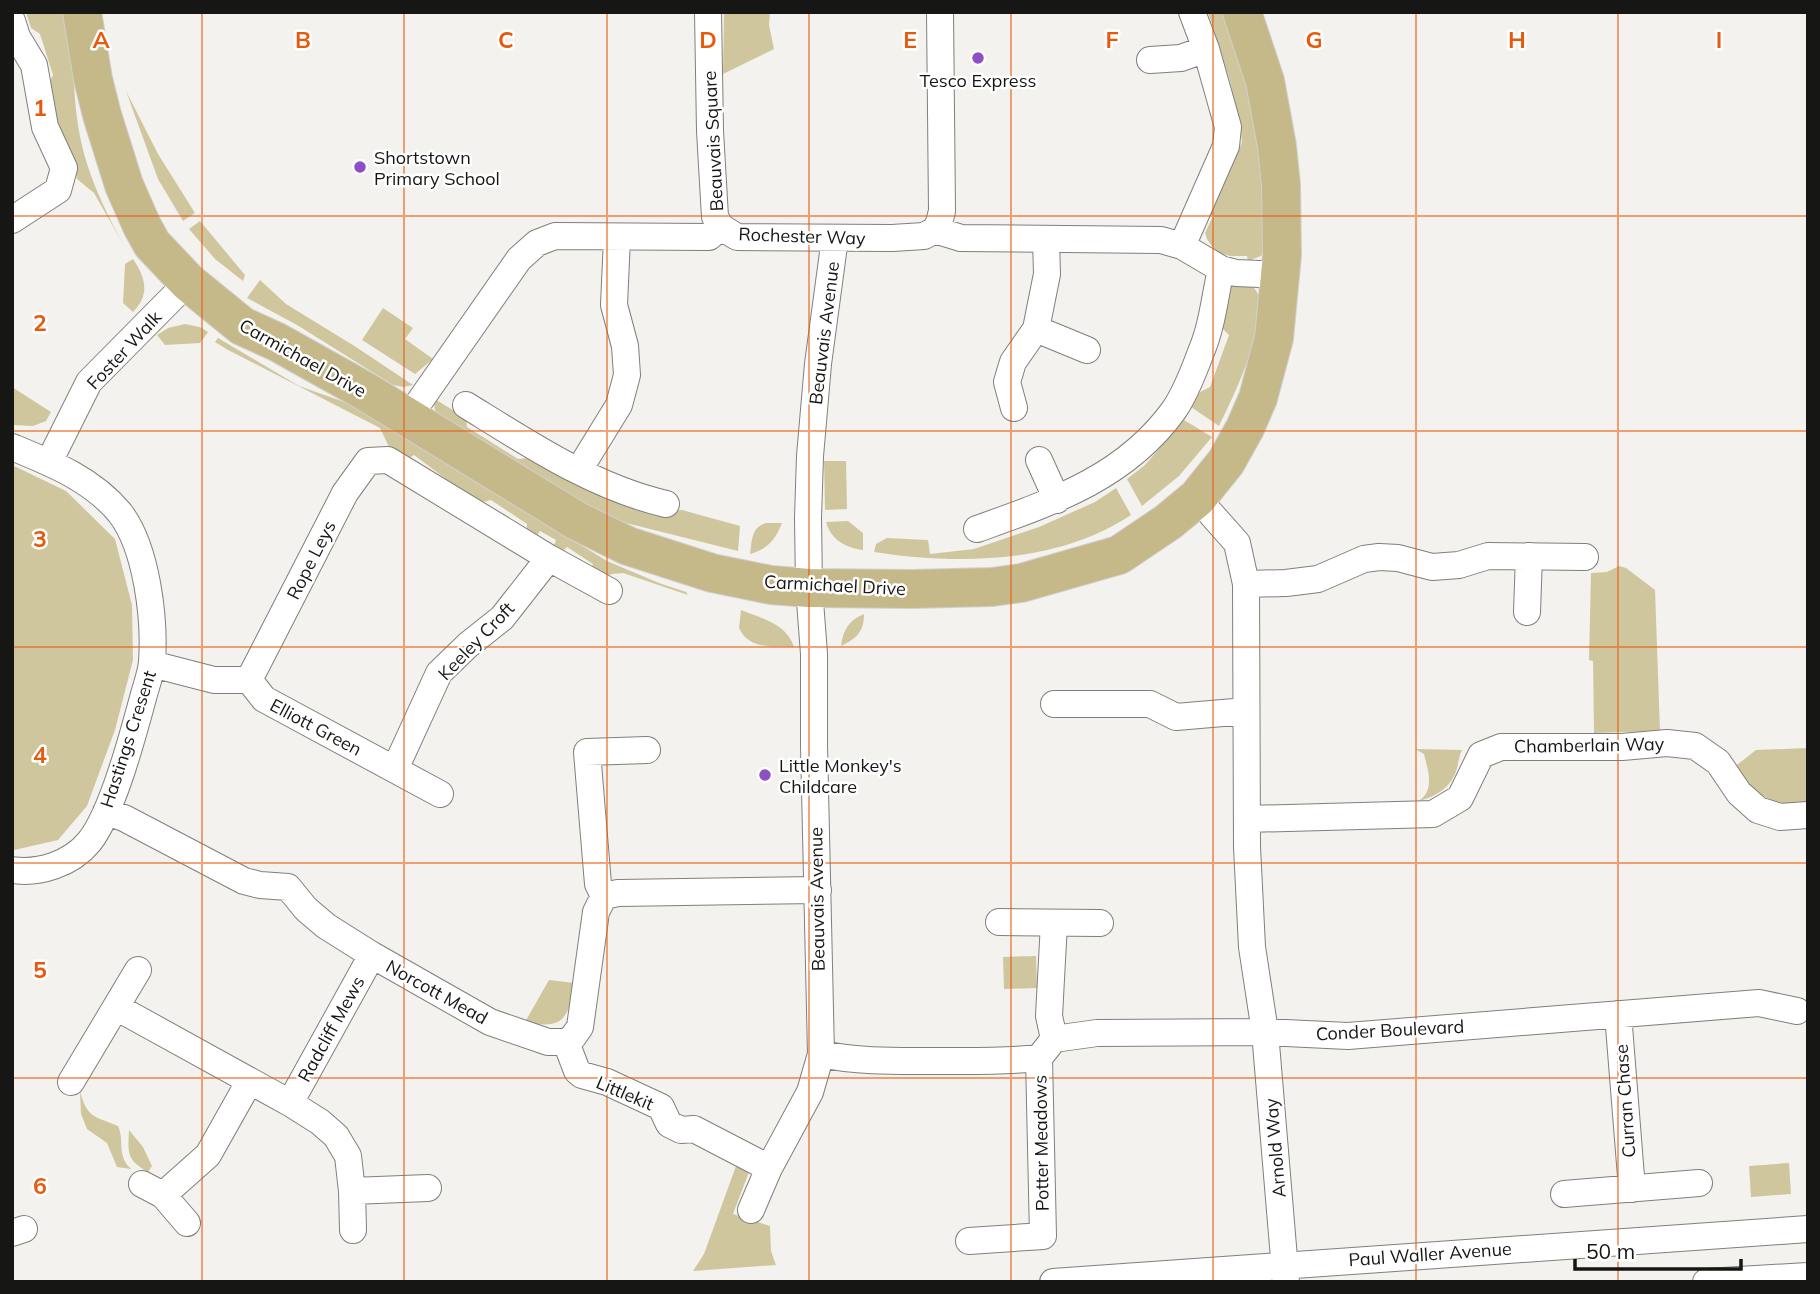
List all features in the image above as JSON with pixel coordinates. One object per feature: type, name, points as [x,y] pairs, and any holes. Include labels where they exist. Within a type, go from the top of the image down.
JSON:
[{"type":"main road","name":"Carmichael Drive","points":[[82,12],[102,115],[132,205],[152,244],[188,282],[242,326],[277,342],[577,520],[628,546],[712,573],[809,588],[992,587],[1047,577],[1119,555],[1197,498],[1226,462],[1245,429],[1258,398],[1274,338],[1281,275],[1281,185],[1277,146],[1265,81],[1242,12]]},
{"type":"street","name":"Beauvais Square","points":[[708,12],[710,143],[715,217],[721,227]]},
{"type":"street","points":[[935,230],[940,223],[942,211],[940,12]]},
{"type":"street","points":[[1182,246],[1226,146],[1228,127],[1206,49],[1192,12]]},
{"type":"street","points":[[12,220],[58,190],[64,168],[45,127],[34,65],[14,33]]},
{"type":"street","points":[[1150,60],[1181,58],[1206,49]]},
{"type":"street","name":"Rochester Way","points":[[408,418],[519,259],[537,243],[555,236],[709,237],[721,227],[737,237],[924,236],[935,230],[961,238],[1161,240],[1182,246],[1221,269],[1236,273],[1281,275]]},
{"type":"street","points":[[579,470],[620,405],[627,374],[625,346],[614,305],[617,238]]},
{"type":"street","name":"Beauvais Avenue","points":[[751,1210],[769,1168],[810,1092],[821,1054],[814,654],[809,588],[810,456],[818,364],[835,238]]},
{"type":"street","points":[[1014,408],[1007,383],[1013,362],[1036,329],[1047,274],[1046,239]]},
{"type":"street","points":[[977,529],[1057,500],[1112,471],[1153,436],[1176,408],[1203,350],[1221,269]]},
{"type":"street","name":"Foster Walk","points":[[49,462],[89,382],[188,282]]},
{"type":"street","points":[[1036,329],[1087,350]]},
{"type":"street","points":[[466,405],[557,461],[643,498],[666,503]]},
{"type":"street","name":"Hastings Cresent","points":[[12,447],[49,462],[93,487],[121,514],[135,542],[152,617],[152,664],[136,724],[106,812],[89,842],[70,858],[47,868],[25,872],[12,870]]},
{"type":"street","name":"Rope Leys","points":[[249,680],[345,493],[368,461],[388,460],[549,558]]},
{"type":"street","points":[[1039,460],[1057,500]]},
{"type":"street","points":[[1197,498],[1237,544],[1246,584],[1247,819],[1252,947],[1265,1032]]},
{"type":"street","points":[[1246,584],[1318,579],[1364,559],[1379,557],[1398,558],[1432,568],[1459,565],[1488,556],[1585,556]]},
{"type":"street","points":[[1527,612],[1529,556]]},
{"type":"street","points":[[549,558],[608,592]]},
{"type":"street","name":"Keeley Croft","points":[[395,769],[439,673],[502,618],[549,558]]},
{"type":"street","points":[[152,664],[214,680],[249,680]]},
{"type":"street","name":"Elliott Green","points":[[249,680],[264,699],[440,793]]},
{"type":"street","points":[[1054,704],[1150,704],[1176,717],[1247,711]]},
{"type":"street","name":"Chamberlain Way","points":[[1247,819],[1433,814],[1461,797],[1481,755],[1501,747],[1622,747],[1667,743],[1695,746],[1718,762],[1739,793],[1758,810],[1780,817],[1808,815]]},
{"type":"street","points":[[604,896],[598,884],[587,752],[647,750]]},
{"type":"street","name":"Norcott Mead","points":[[106,812],[124,818],[244,881],[288,887],[306,909],[326,926],[490,1023],[548,1042],[566,1042]]},
{"type":"street","points":[[604,896],[618,893],[817,890]]},
{"type":"street","points":[[566,1042],[580,1027],[596,912],[604,896]]},
{"type":"street","points":[[999,922],[1100,923]]},
{"type":"street","points":[[1046,1048],[1054,923]]},
{"type":"street","name":"Radcliff Mews","points":[[290,1103],[372,955]]},
{"type":"street","points":[[71,1082],[138,970]]},
{"type":"street","name":"Conder Boulevard","points":[[1265,1032],[1348,1036],[1759,1003],[1804,1012]]},
{"type":"street","name":"Radcliff Mews","points":[[116,1007],[290,1103],[336,1136],[348,1156],[353,1230]]},
{"type":"street","name":"Curran Chase","points":[[1618,1014],[1632,1189]]},
{"type":"street","name":"Potter Meadows","points":[[821,1054],[849,1060],[1010,1061],[1097,1033],[1265,1032]]},
{"type":"street","name":"Arnold Way","points":[[1265,1032],[1286,1273]]},
{"type":"street","name":"Littlekit","points":[[566,1042],[577,1071],[582,1075],[607,1082],[661,1107],[669,1125],[681,1130],[694,1129],[769,1168]]},
{"type":"street","name":"Potter Meadows","points":[[968,1241],[1043,1236],[1046,1048]]},
{"type":"street","points":[[187,1223],[153,1189],[208,1155],[249,1082]]},
{"type":"street","points":[[1564,1194],[1699,1183]]},
{"type":"street","points":[[352,1191],[428,1188]]},
{"type":"street","name":"Paul Waller Avenue","points":[[1053,1282],[1286,1273],[1808,1229]]},
{"type":"street","points":[[1706,1282],[1808,1276]]},
{"type":"shaded area","points":[[26,12],[68,12],[81,142],[96,189],[126,249],[94,193],[77,179],[49,99],[49,86],[53,75],[40,34],[31,28]]},
{"type":"shaded area","points":[[724,12],[770,12],[769,25],[774,49],[723,74]]},
{"type":"shaded area","points":[[1208,12],[1224,12],[1267,122],[1264,252],[1248,261],[1247,256],[1230,256],[1216,252],[1205,233],[1213,216],[1205,213],[1219,178],[1228,175],[1242,142],[1230,81]]},
{"type":"shaded area","points":[[126,91],[158,154],[195,213],[183,221],[158,179]]},
{"type":"shaded area","points":[[200,221],[245,275],[243,281],[215,259],[189,229]]},
{"type":"shaded area","points":[[133,259],[141,273],[144,293],[133,312],[123,303],[125,264]]},
{"type":"shaded area","points":[[260,280],[286,304],[413,385],[393,385],[297,325],[247,298]]},
{"type":"shaded area","points":[[1234,284],[1247,284],[1254,288],[1259,299],[1260,315],[1249,356],[1219,426],[1191,407],[1200,392],[1210,387],[1229,335],[1218,324]]},
{"type":"shaded area","points":[[383,308],[413,328],[405,339],[433,359],[415,374],[362,340]]},
{"type":"shaded area","points":[[185,324],[208,332],[200,343],[165,345],[157,335],[168,328]]},
{"type":"shaded area","points":[[218,338],[299,386],[350,404],[607,561],[688,595],[623,573],[600,578],[589,574],[593,564],[567,547],[560,554],[552,550],[556,540],[540,531],[534,540],[526,536],[527,524],[491,500],[470,505],[453,494],[450,482],[414,455],[407,459],[389,447],[380,428],[228,350],[215,342]]},
{"type":"shaded area","points":[[12,387],[51,412],[46,421],[33,426],[12,425]]},
{"type":"shaded area","points":[[433,398],[466,418],[467,427],[518,459],[530,458],[662,512],[682,510],[740,526],[738,551],[618,521],[579,504],[440,417],[435,410]]},
{"type":"shaded area","points":[[1184,420],[1212,437],[1179,476],[1142,506],[1127,479],[1145,465]]},
{"type":"shaded area","points":[[824,461],[846,461],[847,509],[825,510]]},
{"type":"shaded area","points":[[12,465],[66,491],[115,539],[132,605],[133,660],[115,730],[87,806],[58,840],[14,850]]},
{"type":"shaded area","points":[[1116,488],[1131,515],[1102,531],[1040,552],[1007,557],[940,559],[874,552],[876,544],[887,538],[928,540],[930,554],[974,549],[1039,527],[1095,502]]},
{"type":"shaded area","points":[[848,521],[863,533],[863,550],[840,542],[826,522]]},
{"type":"shaded area","points":[[766,523],[782,523],[770,543],[750,554],[755,531]]},
{"type":"shaded area","points":[[1619,566],[1626,568],[1655,590],[1660,731],[1594,733],[1593,661],[1589,660],[1591,573],[1607,572]]},
{"type":"shaded area","points":[[741,610],[780,627],[794,647],[762,645],[749,640],[739,628]]},
{"type":"shaded area","points":[[864,614],[863,626],[858,634],[841,646],[848,626]]},
{"type":"shaded area","points":[[1808,748],[1808,806],[1784,804],[1765,797],[1733,768],[1756,750]]},
{"type":"shaded area","points":[[1415,749],[1462,750],[1455,775],[1448,785],[1438,793],[1419,801],[1427,791],[1429,779],[1424,754]]},
{"type":"shaded area","points":[[1036,956],[1037,988],[1004,989],[1003,957]]},
{"type":"shaded area","points":[[549,980],[574,983],[566,1013],[556,1023],[525,1022]]},
{"type":"shaded area","points":[[80,1091],[93,1115],[118,1126],[122,1153],[131,1169],[117,1167],[107,1143],[87,1129],[81,1114]]},
{"type":"shaded area","points":[[129,1130],[143,1147],[152,1166],[148,1172],[130,1155]]},
{"type":"shaded area","points":[[1789,1163],[1791,1194],[1751,1197],[1749,1166]]},
{"type":"shaded area","points":[[736,1166],[749,1172],[733,1214],[770,1226],[771,1251],[776,1265],[693,1271],[704,1254]]},
{"type":"place","name":"Tesco Express","points":[[978,58]]},
{"type":"place","name":"Shortstown Primary School","points":[[360,167]]},
{"type":"place","name":"Little Monkey's Childcare","points":[[765,775]]}]
